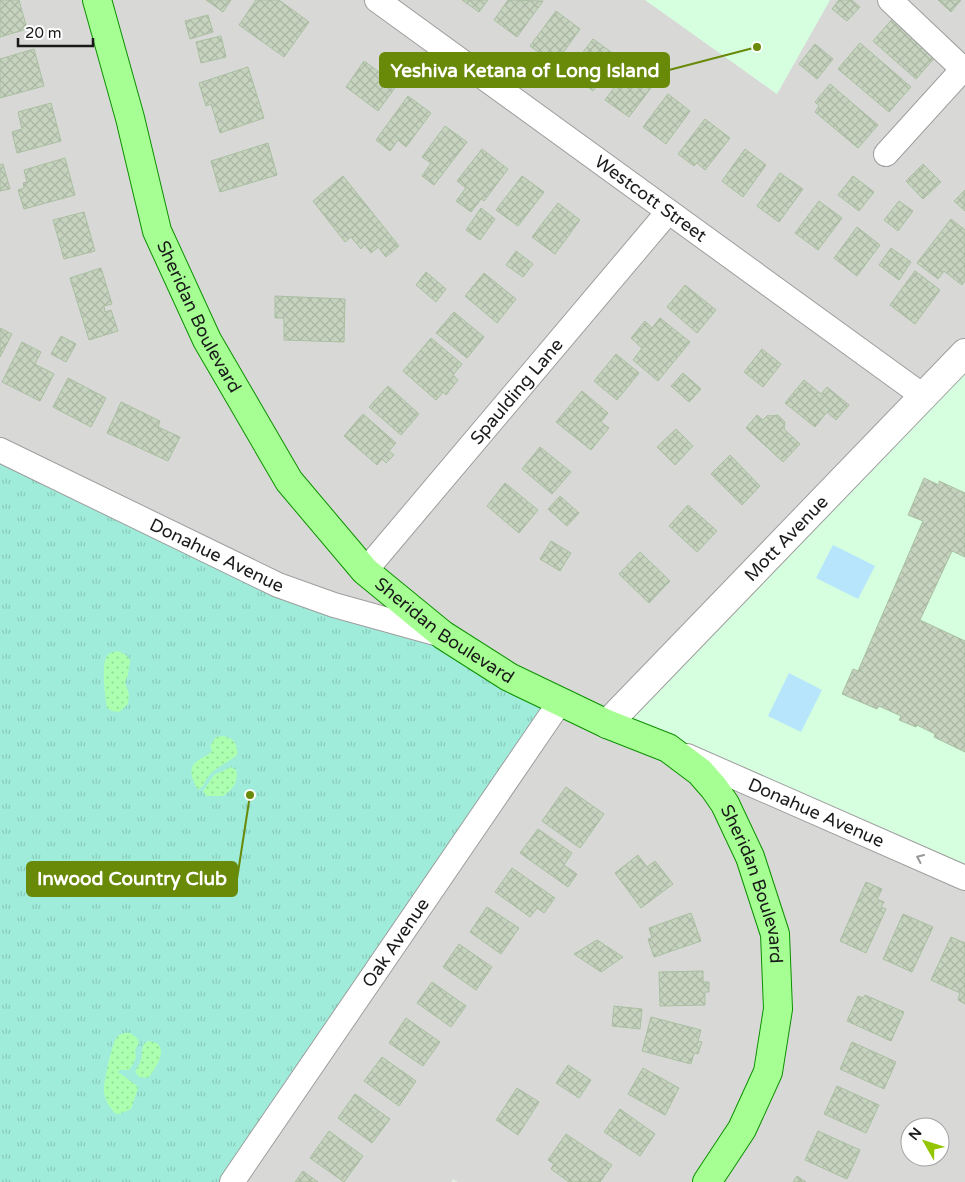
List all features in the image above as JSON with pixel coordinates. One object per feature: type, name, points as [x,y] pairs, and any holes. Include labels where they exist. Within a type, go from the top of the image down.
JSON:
[{"type":"main road","name":"Sheridan Boulevard","points":[[97,0],[130,118],[157,231],[207,340],[289,481],[365,571],[443,635],[509,677],[607,724],[668,748],[700,772],[725,804],[750,857],[775,934],[778,1009],[768,1072],[742,1128],[707,1182]]},
{"type":"street","name":"Westcott Street","points":[[377,0],[924,396]]},
{"type":"street","points":[[886,154],[964,70],[890,0]]},
{"type":"street","name":"Spaulding Lane","points":[[365,571],[668,212]]},
{"type":"street","name":"Mott Avenue","points":[[607,724],[965,353]]},
{"type":"street","name":"Donahue Avenue","points":[[0,450],[278,585],[334,605],[443,635]]},
{"type":"street","name":"Oak Avenue","points":[[232,1182],[560,702]]},
{"type":"street","name":"Donahue Avenue","points":[[668,748],[965,878]]},
{"type":"shaded area","points":[[0,0],[965,0],[965,1182],[458,1182],[453,1179],[451,1182],[246,1182],[311,597],[0,449]]},
{"type":"shaded area","points":[[645,0],[830,0],[777,94]]},
{"type":"shaded area","points":[[965,353],[965,872],[607,724]]},
{"type":"shaded area","points":[[833,545],[875,566],[858,599],[816,578]]},
{"type":"shaded area","points":[[789,673],[822,690],[801,732],[768,716]]},
{"type":"green space","points":[[0,449],[311,597],[443,635],[560,702],[246,1182],[0,1182]]},
{"type":"sand","points":[[118,651],[126,655],[130,660],[125,682],[129,694],[128,704],[119,712],[107,708],[104,674],[107,656]]},
{"type":"sand","points":[[216,737],[230,738],[234,742],[237,747],[237,755],[213,771],[204,785],[198,790],[193,781],[192,768],[197,761],[211,752],[210,746]]},
{"type":"sand","points":[[231,767],[236,770],[237,778],[230,791],[223,796],[206,796],[203,791],[214,775]]},
{"type":"sand","points":[[130,1033],[137,1038],[139,1043],[135,1050],[136,1057],[129,1070],[120,1070],[118,1072],[138,1088],[131,1109],[116,1114],[109,1105],[104,1093],[105,1081],[116,1040],[119,1036]]},
{"type":"sand","points":[[148,1041],[160,1046],[160,1056],[148,1078],[139,1077],[135,1072],[141,1060],[143,1047]]},
{"type":"building","points":[[0,0],[19,0],[27,29],[0,37]]},
{"type":"building","points":[[206,0],[231,0],[223,12]]},
{"type":"building","points":[[256,0],[279,0],[309,22],[284,57],[239,25]]},
{"type":"building","points":[[462,0],[488,0],[479,12]]},
{"type":"building","points":[[508,0],[543,1],[517,37],[494,20]]},
{"type":"building","points":[[839,0],[852,0],[860,7],[847,21],[832,9]]},
{"type":"building","points":[[938,0],[961,0],[951,12]]},
{"type":"building","points":[[556,11],[580,29],[555,64],[530,46]]},
{"type":"building","points":[[208,15],[213,32],[190,39],[185,21]]},
{"type":"building","points":[[894,17],[937,55],[916,79],[873,41]]},
{"type":"building","points":[[221,36],[226,57],[201,63],[196,42]]},
{"type":"building","points":[[593,39],[618,57],[593,91],[568,72]]},
{"type":"building","points":[[860,43],[911,87],[889,112],[838,69]]},
{"type":"building","points":[[815,44],[833,59],[817,79],[799,64]]},
{"type":"building","points":[[34,49],[44,86],[0,98],[0,59]]},
{"type":"building","points":[[364,61],[397,85],[378,111],[346,87]]},
{"type":"building","points":[[630,66],[654,84],[629,117],[605,100]]},
{"type":"building","points":[[248,67],[264,118],[220,133],[211,104],[206,106],[199,83]]},
{"type":"building","points":[[830,84],[878,125],[858,148],[815,112],[819,106],[815,102]]},
{"type":"building","points":[[668,94],[690,111],[666,144],[643,127]]},
{"type":"building","points":[[408,96],[431,113],[406,147],[398,140],[390,151],[376,140]]},
{"type":"building","points":[[51,103],[61,141],[17,153],[12,132],[22,129],[18,112]]},
{"type":"building","points":[[705,119],[730,138],[705,170],[697,163],[694,166],[678,154]]},
{"type":"building","points":[[445,126],[467,142],[434,185],[422,176],[431,163],[422,157]]},
{"type":"building","points":[[268,143],[277,175],[220,192],[211,161]]},
{"type":"building","points":[[482,149],[508,169],[484,201],[481,199],[471,212],[456,201],[466,188],[457,181]]},
{"type":"building","points":[[745,149],[766,165],[743,197],[722,181]]},
{"type":"building","points":[[65,158],[75,195],[24,209],[18,190],[24,188],[23,183],[27,182],[24,170]]},
{"type":"building","points":[[3,164],[10,189],[0,191],[0,165]]},
{"type":"building","points":[[923,164],[941,182],[923,199],[906,181]]},
{"type":"building","points":[[780,173],[803,189],[779,222],[757,206]]},
{"type":"building","points":[[343,176],[399,246],[386,257],[378,247],[371,253],[365,245],[361,249],[351,237],[345,242],[313,201]]},
{"type":"building","points":[[522,176],[544,192],[518,226],[496,210]]},
{"type":"building","points":[[853,176],[874,192],[859,211],[838,195]]},
{"type":"building","points":[[965,190],[965,211],[954,201]]},
{"type":"building","points":[[819,201],[842,218],[818,250],[795,233]]},
{"type":"building","points":[[899,201],[913,211],[898,231],[884,220]]},
{"type":"building","points":[[558,203],[580,220],[555,254],[532,237]]},
{"type":"building","points":[[481,208],[495,219],[480,240],[466,230]]},
{"type":"building","points":[[84,212],[95,251],[64,259],[53,220]]},
{"type":"building","points":[[951,219],[965,230],[965,281],[962,285],[944,271],[938,279],[917,263]]},
{"type":"building","points":[[857,227],[880,245],[857,276],[834,258]]},
{"type":"building","points":[[891,248],[911,262],[899,280],[879,265]]},
{"type":"building","points":[[516,251],[533,264],[523,277],[506,265]]},
{"type":"building","points":[[101,268],[112,304],[104,306],[105,312],[111,310],[118,331],[89,340],[70,278]]},
{"type":"building","points":[[915,271],[940,290],[915,324],[890,305]]},
{"type":"building","points":[[426,272],[446,289],[436,302],[416,285]]},
{"type":"building","points":[[484,273],[516,299],[497,323],[465,296]]},
{"type":"building","points":[[685,285],[716,310],[697,333],[667,307]]},
{"type":"building","points":[[275,296],[345,299],[344,342],[284,340],[284,318],[275,318]]},
{"type":"building","points":[[454,312],[484,337],[467,358],[436,333]]},
{"type":"building","points":[[660,318],[690,342],[658,381],[633,360],[642,348],[631,338],[645,321],[652,328]]},
{"type":"building","points":[[0,328],[12,334],[0,357]]},
{"type":"building","points":[[61,336],[76,344],[66,362],[51,354]]},
{"type":"building","points":[[431,338],[462,364],[453,375],[458,380],[446,395],[443,392],[436,400],[403,371]]},
{"type":"building","points":[[22,342],[41,352],[35,364],[54,374],[40,401],[2,382]]},
{"type":"building","points":[[762,349],[781,364],[763,387],[744,372]]},
{"type":"building","points":[[616,354],[639,373],[617,400],[594,381]]},
{"type":"building","points":[[683,373],[701,389],[689,402],[671,386]]},
{"type":"building","points":[[68,378],[106,398],[91,427],[53,407]]},
{"type":"building","points":[[804,380],[821,394],[827,387],[849,405],[836,420],[827,412],[815,427],[785,403]]},
{"type":"building","points":[[388,386],[419,414],[401,435],[369,407]]},
{"type":"building","points":[[582,391],[608,413],[601,422],[609,428],[591,450],[556,422]]},
{"type":"building","points":[[121,402],[160,421],[158,427],[180,437],[168,461],[107,433]]},
{"type":"building","points":[[363,414],[396,443],[389,451],[394,455],[386,463],[382,459],[377,465],[344,436]]},
{"type":"building","points":[[757,415],[763,420],[768,415],[778,415],[785,422],[784,429],[800,444],[783,462],[746,428]]},
{"type":"building","points":[[676,429],[693,446],[675,465],[657,447]]},
{"type":"building","points":[[540,447],[571,472],[552,494],[522,469]]},
{"type":"building","points":[[730,455],[760,486],[742,505],[711,474]]},
{"type":"building","points":[[924,478],[939,485],[939,481],[965,493],[965,557],[952,551],[920,620],[965,641],[965,752],[934,737],[935,734],[917,725],[916,727],[899,720],[901,716],[879,706],[877,709],[842,694],[853,669],[858,671],[923,521],[908,515]]},
{"type":"building","points":[[505,483],[538,510],[519,533],[487,506]]},
{"type":"building","points":[[560,496],[579,513],[567,526],[548,509]]},
{"type":"building","points":[[688,505],[717,531],[697,552],[669,526]]},
{"type":"building","points":[[551,541],[571,553],[560,571],[540,559]]},
{"type":"building","points":[[640,552],[670,581],[649,603],[619,574]]},
{"type":"building","points":[[566,787],[604,814],[580,848],[542,821]]},
{"type":"building","points":[[538,829],[572,853],[564,865],[577,874],[568,887],[520,853]]},
{"type":"building","points":[[638,855],[647,867],[655,861],[673,884],[641,908],[615,873]]},
{"type":"building","points":[[512,868],[555,898],[544,913],[537,908],[530,917],[495,892]]},
{"type":"building","points":[[866,882],[882,889],[877,899],[884,902],[881,907],[886,909],[866,953],[840,941]]},
{"type":"building","points":[[487,907],[519,928],[501,954],[470,932]]},
{"type":"building","points":[[691,913],[701,941],[654,957],[648,939],[652,938],[649,928]]},
{"type":"building","points":[[903,914],[933,927],[912,972],[883,959]]},
{"type":"building","points":[[951,937],[965,943],[965,1004],[958,1000],[960,993],[931,980]]},
{"type":"building","points":[[597,940],[623,957],[601,972],[574,954]]},
{"type":"building","points":[[459,944],[492,967],[476,990],[443,967]]},
{"type":"building","points":[[703,971],[703,982],[709,982],[709,992],[705,992],[705,1005],[660,1006],[659,972]]},
{"type":"building","points":[[432,982],[466,1006],[451,1027],[417,1003]]},
{"type":"building","points":[[865,995],[904,1012],[891,1041],[847,1021],[858,996],[863,998]]},
{"type":"building","points":[[614,1006],[642,1009],[640,1029],[612,1026]]},
{"type":"building","points":[[651,1017],[701,1030],[698,1041],[702,1042],[698,1054],[694,1053],[691,1064],[642,1051]]},
{"type":"building","points":[[406,1018],[440,1042],[423,1066],[389,1043]]},
{"type":"building","points":[[852,1042],[896,1062],[884,1089],[840,1069]]},
{"type":"building","points":[[382,1057],[416,1081],[399,1106],[364,1081]]},
{"type":"building","points":[[568,1065],[591,1080],[579,1098],[556,1083]]},
{"type":"building","points":[[643,1068],[679,1088],[665,1115],[628,1094]]},
{"type":"building","points":[[837,1086],[879,1105],[866,1133],[824,1114]]},
{"type":"building","points":[[517,1088],[539,1102],[518,1135],[496,1120]]},
{"type":"building","points":[[355,1094],[390,1119],[372,1143],[338,1118]]},
{"type":"building","points":[[620,1109],[655,1134],[640,1156],[604,1132]]},
{"type":"building","points":[[329,1131],[363,1156],[344,1182],[310,1158]]},
{"type":"building","points":[[818,1131],[860,1150],[847,1179],[805,1160]]},
{"type":"building","points":[[566,1134],[612,1165],[600,1182],[569,1182],[551,1169],[554,1164],[548,1160]]},
{"type":"building","points":[[303,1171],[318,1182],[295,1182]]},
{"type":"building","points":[[797,1176],[806,1182],[793,1182]]},
{"type":"place","name":"Yeshiva Ketana of Long Island","points":[[757,47]]},
{"type":"place","name":"Inwood Country Club","points":[[250,795]]}]
